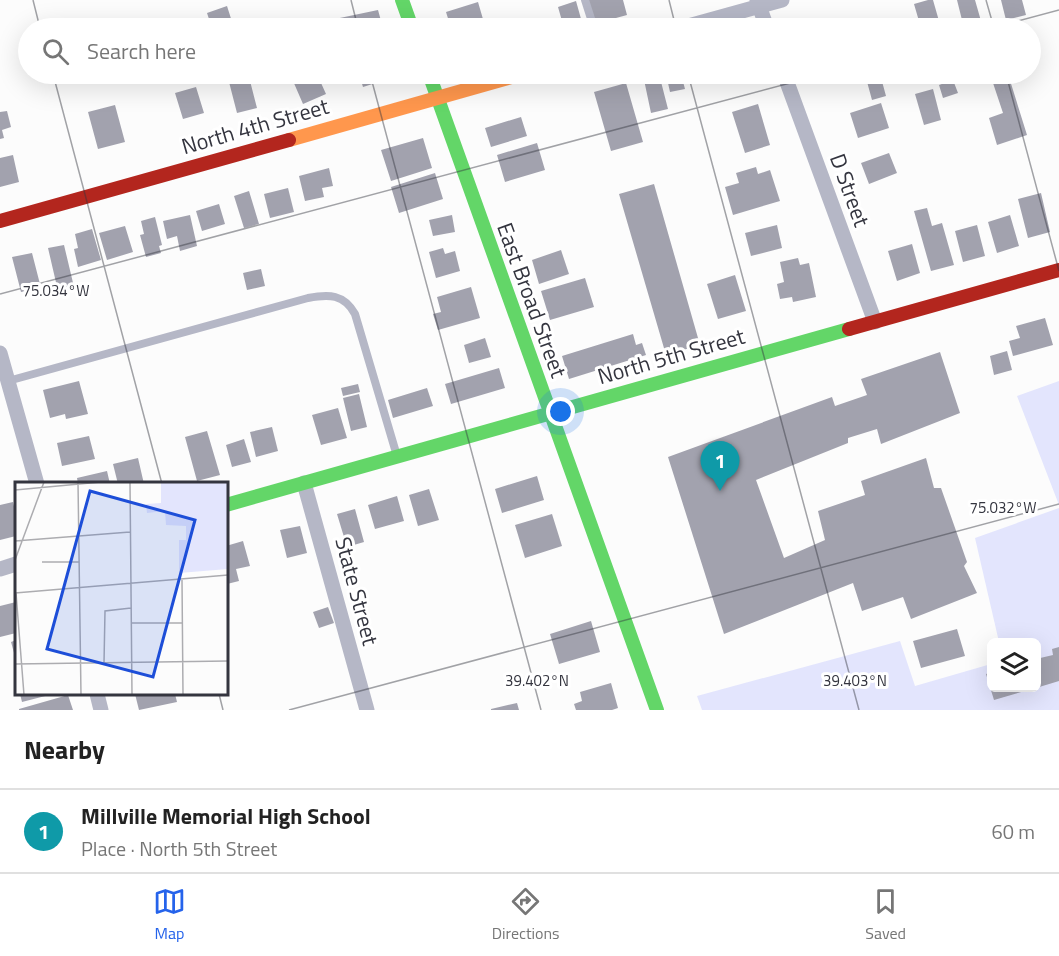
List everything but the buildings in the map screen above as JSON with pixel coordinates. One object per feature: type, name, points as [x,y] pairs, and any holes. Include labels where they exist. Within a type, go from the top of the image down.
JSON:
[{"type":"street","points":[[402,0],[408,18]]},
{"type":"street","points":[[712,18],[758,3],[782,0]]},
{"type":"street","points":[[758,3],[763,18]]},
{"type":"street","name":"East Broad Street","points":[[432,84],[657,710]]},
{"type":"street","name":"North 4th Street","points":[[0,221],[485,84]]},
{"type":"street","name":"D Street","points":[[788,84],[875,322]]},
{"type":"street","name":"North 5th Street","points":[[228,504],[1059,270]]},
{"type":"street","points":[[0,353],[37,482]]},
{"type":"street","name":"State Street","points":[[304,483],[367,710]]},
{"type":"street","points":[[0,569],[15,564]]},
{"type":"street","points":[[98,695],[102,710]]},
{"type":"lane","points":[[585,0],[591,18]]},
{"type":"lane","points":[[8,381],[308,298],[321,295],[333,296],[351,306],[356,314],[398,457]]},
{"type":"shaded area","points":[[1059,381],[1059,505],[1017,396]]},
{"type":"shaded area","points":[[1059,508],[1059,710],[702,710],[697,696],[900,641],[915,686],[987,665],[987,692],[1041,692],[1041,638],[998,638],[975,538]]},
{"type":"traffic: fast","points":[[402,0],[408,18]]},
{"type":"traffic: fast","points":[[433,84],[657,710]]},
{"type":"traffic: fast","points":[[228,504],[849,329]]},
{"type":"traffic: slow","points":[[289,140],[487,84]]},
{"type":"traffic: jam","points":[[0,221],[289,140]]},
{"type":"traffic: jam","points":[[849,329],[1059,270]]},
{"type":"place","name":"Millville Memorial High School","points":[[720,491]]}]
